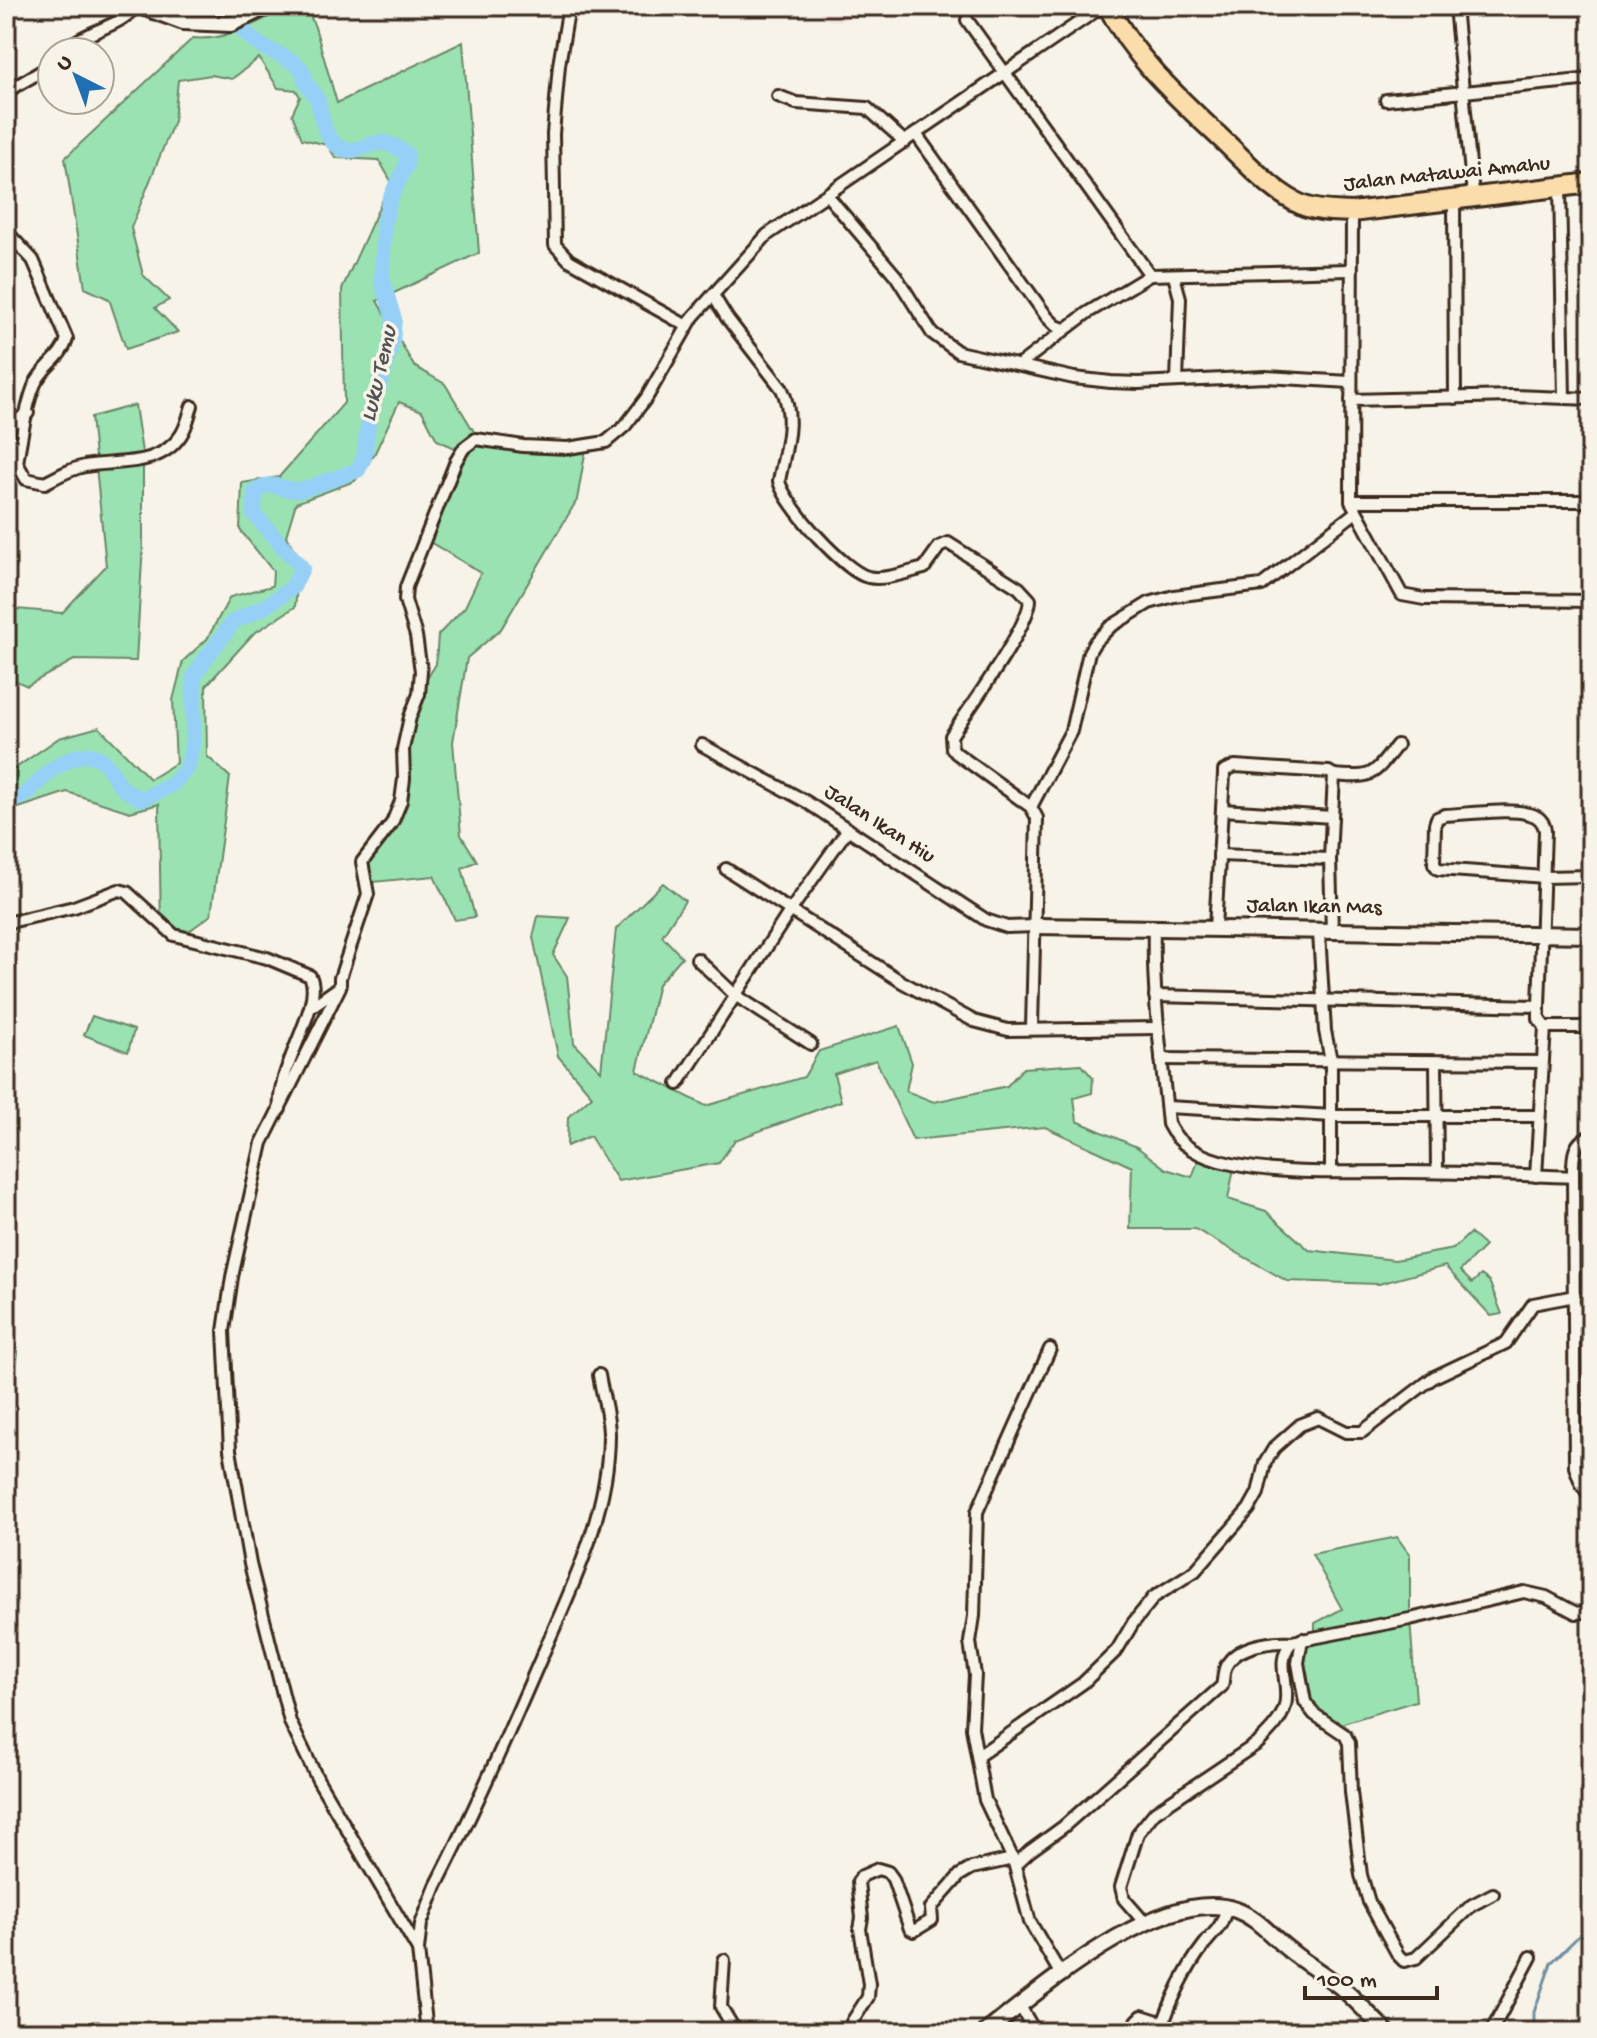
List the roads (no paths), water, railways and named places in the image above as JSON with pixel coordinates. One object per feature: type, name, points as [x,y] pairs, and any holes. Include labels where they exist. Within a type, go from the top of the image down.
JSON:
[{"type":"highway","name":"Jalan Matawai Amahu","points":[[1105,6],[1157,75],[1252,168],[1302,205],[1324,211],[1352,212],[1591,183]]},
{"type":"street","points":[[83,36],[129,15],[138,6],[183,22],[231,24],[268,6]]},
{"type":"street","points":[[569,6],[559,65],[553,134],[555,245],[569,260],[687,326]]},
{"type":"street","points":[[418,1950],[318,1780],[290,1722],[250,1564],[232,1464],[224,1331],[262,1143],[340,987],[340,978],[368,894],[362,862],[392,823],[401,801],[403,749],[419,694],[421,671],[416,636],[405,600],[406,587],[464,448],[476,439],[568,448],[606,442],[625,426],[642,404],[687,326],[745,256],[767,235],[1105,6]]},
{"type":"street","points":[[1455,6],[1473,195]]},
{"type":"street","points":[[967,20],[1150,275]]},
{"type":"street","points":[[6,92],[36,74]]},
{"type":"street","points":[[1386,100],[1591,79]]},
{"type":"street","points":[[778,96],[796,103],[867,108],[905,142]]},
{"type":"street","points":[[916,134],[1047,317],[1064,329]]},
{"type":"street","points":[[1560,186],[1564,397]]},
{"type":"street","points":[[827,195],[896,276],[924,322],[941,341],[958,352],[1074,378],[1111,382],[1266,377],[1350,382]]},
{"type":"street","points":[[1454,199],[1455,398]]},
{"type":"street","points":[[1352,212],[1351,501],[1373,538],[1394,585],[1402,595],[1462,601],[1591,601]]},
{"type":"street","points":[[6,231],[33,260],[67,339],[64,349],[35,384],[17,463],[26,479],[45,483],[87,466],[138,461],[162,453],[183,432],[192,406]]},
{"type":"street","points":[[1019,365],[1064,329],[1150,275],[1350,270]]},
{"type":"street","points":[[1180,298],[1191,275]]},
{"type":"street","points":[[1174,276],[1180,298],[1177,381]]},
{"type":"street","points":[[713,295],[727,318],[774,377],[787,400],[791,420],[779,481],[782,490],[802,520],[840,558],[868,577],[881,577],[924,568],[939,547],[948,543],[1028,595],[1031,604],[1028,613],[951,736],[951,743],[956,753],[1031,807],[1037,823],[1032,1028]]},
{"type":"street","points":[[1351,400],[1591,399]]},
{"type":"street","points":[[6,428],[28,413]]},
{"type":"street","points":[[6,436],[19,448]]},
{"type":"street","points":[[1351,501],[1591,501]]},
{"type":"street","points":[[1031,807],[1071,731],[1089,652],[1110,627],[1157,600],[1262,585],[1356,512]]},
{"type":"street","name":"Jalan Ikan Hiu","points":[[702,745],[771,781],[986,920],[1007,927],[1036,926]]},
{"type":"street","points":[[1215,928],[1224,774],[1229,768],[1329,772],[1366,777],[1397,745]]},
{"type":"street","points":[[1331,1172],[1331,1060],[1326,1041],[1323,1001],[1334,775]]},
{"type":"street","points":[[1222,810],[1332,817]]},
{"type":"street","points":[[1536,1176],[1545,1027],[1539,1019],[1539,1006],[1543,934],[1544,877],[1545,825],[1536,816],[1521,813],[1445,815],[1437,818],[1434,864],[1438,869],[1544,877],[1591,876]]},
{"type":"street","points":[[678,1084],[790,911],[848,829]]},
{"type":"street","points":[[1219,855],[1330,859]]},
{"type":"street","points":[[726,869],[902,982],[974,1021],[1008,1030],[1157,1028]]},
{"type":"street","points":[[6,923],[74,907],[119,890],[127,892],[174,935],[267,958],[310,976],[314,993],[311,1007],[284,1075],[278,1098],[280,1111]]},
{"type":"street","name":"Jalan Ikan Mas","points":[[1036,926],[1591,935]]},
{"type":"street","points":[[1154,928],[1157,1028],[1168,1124],[1178,1141],[1209,1157],[1243,1166],[1331,1172],[1573,1177]]},
{"type":"street","points":[[697,959],[735,995],[811,1044]]},
{"type":"street","points":[[311,1007],[340,987]]},
{"type":"street","points":[[1155,996],[1539,1006]]},
{"type":"street","points":[[1545,1027],[1591,1027]]},
{"type":"street","points":[[1161,1059],[1542,1062]]},
{"type":"street","points":[[1436,1062],[1437,1172]]},
{"type":"street","points":[[1167,1107],[1333,1116],[1539,1116]]},
{"type":"street","points":[[1591,1136],[1579,1142],[1575,1150],[1573,1177],[1575,1467],[1591,1498]]},
{"type":"street","points":[[978,1756],[1083,1683],[1117,1650],[1154,1597],[1204,1562],[1256,1499],[1268,1456],[1300,1425],[1318,1418],[1346,1432],[1362,1432],[1434,1377],[1506,1343],[1533,1304],[1575,1302],[1591,1309]]},
{"type":"street","points":[[1050,1349],[977,1512],[974,1616],[970,1642],[975,1675],[972,1728],[985,1800],[1014,1862],[1030,1922],[1060,1973]]},
{"type":"street","points":[[427,2032],[418,1950],[421,1924],[431,1896],[541,1660],[576,1575],[594,1521],[605,1475],[609,1433],[599,1375]]},
{"type":"street","points":[[1576,1398],[1591,1399]]},
{"type":"street","points":[[851,2032],[852,2022],[868,1997],[869,1984],[860,1929],[862,1918],[858,1882],[862,1876],[878,1869],[888,1872],[910,1929],[914,1931],[929,1924],[932,1920],[931,1908],[960,1875],[972,1868],[1014,1862],[1063,1827],[1222,1686],[1227,1664],[1235,1657],[1271,1641],[1297,1640],[1410,1619],[1524,1592],[1546,1597],[1576,1613],[1591,1611]]},
{"type":"street","points":[[1297,1640],[1305,1702],[1314,1714],[1345,1735],[1349,1743],[1351,1792],[1361,1875],[1369,1902],[1398,1955],[1404,1961],[1416,1958],[1472,1905],[1493,1894]]},
{"type":"street","points":[[1145,1923],[1124,1899],[1121,1887],[1138,1833],[1155,1812],[1258,1743],[1272,1730],[1285,1705],[1282,1657],[1297,1640]]},
{"type":"street","points":[[986,2032],[1060,1973],[1145,1923],[1201,1908],[1227,1908],[1261,1925],[1342,1988],[1373,2026],[1387,2032]]},
{"type":"street","points":[[1132,2032],[1142,2016],[1163,2029],[1204,1944],[1218,1931],[1227,1908]]},
{"type":"street","points":[[1491,2032],[1531,1957]]},
{"type":"street","points":[[724,1960],[721,2007],[736,2032]]},
{"type":"street","points":[[1020,2006],[1035,2032]]},
{"type":"waterway","name":"Luku Temu","points":[[6,800],[22,797],[54,768],[75,757],[87,755],[100,759],[123,788],[142,799],[172,785],[188,767],[193,739],[194,677],[201,665],[233,622],[266,606],[293,587],[302,568],[254,514],[255,492],[272,485],[290,490],[309,487],[358,470],[364,458],[371,401],[379,387],[392,342],[394,319],[382,281],[384,223],[390,199],[406,166],[407,155],[385,143],[355,150],[333,143],[326,132],[317,99],[300,68],[252,39],[226,6]]},
{"type":"waterway","points":[[1534,2032],[1534,2012],[1551,1963],[1590,1925],[1591,1868]]}]
